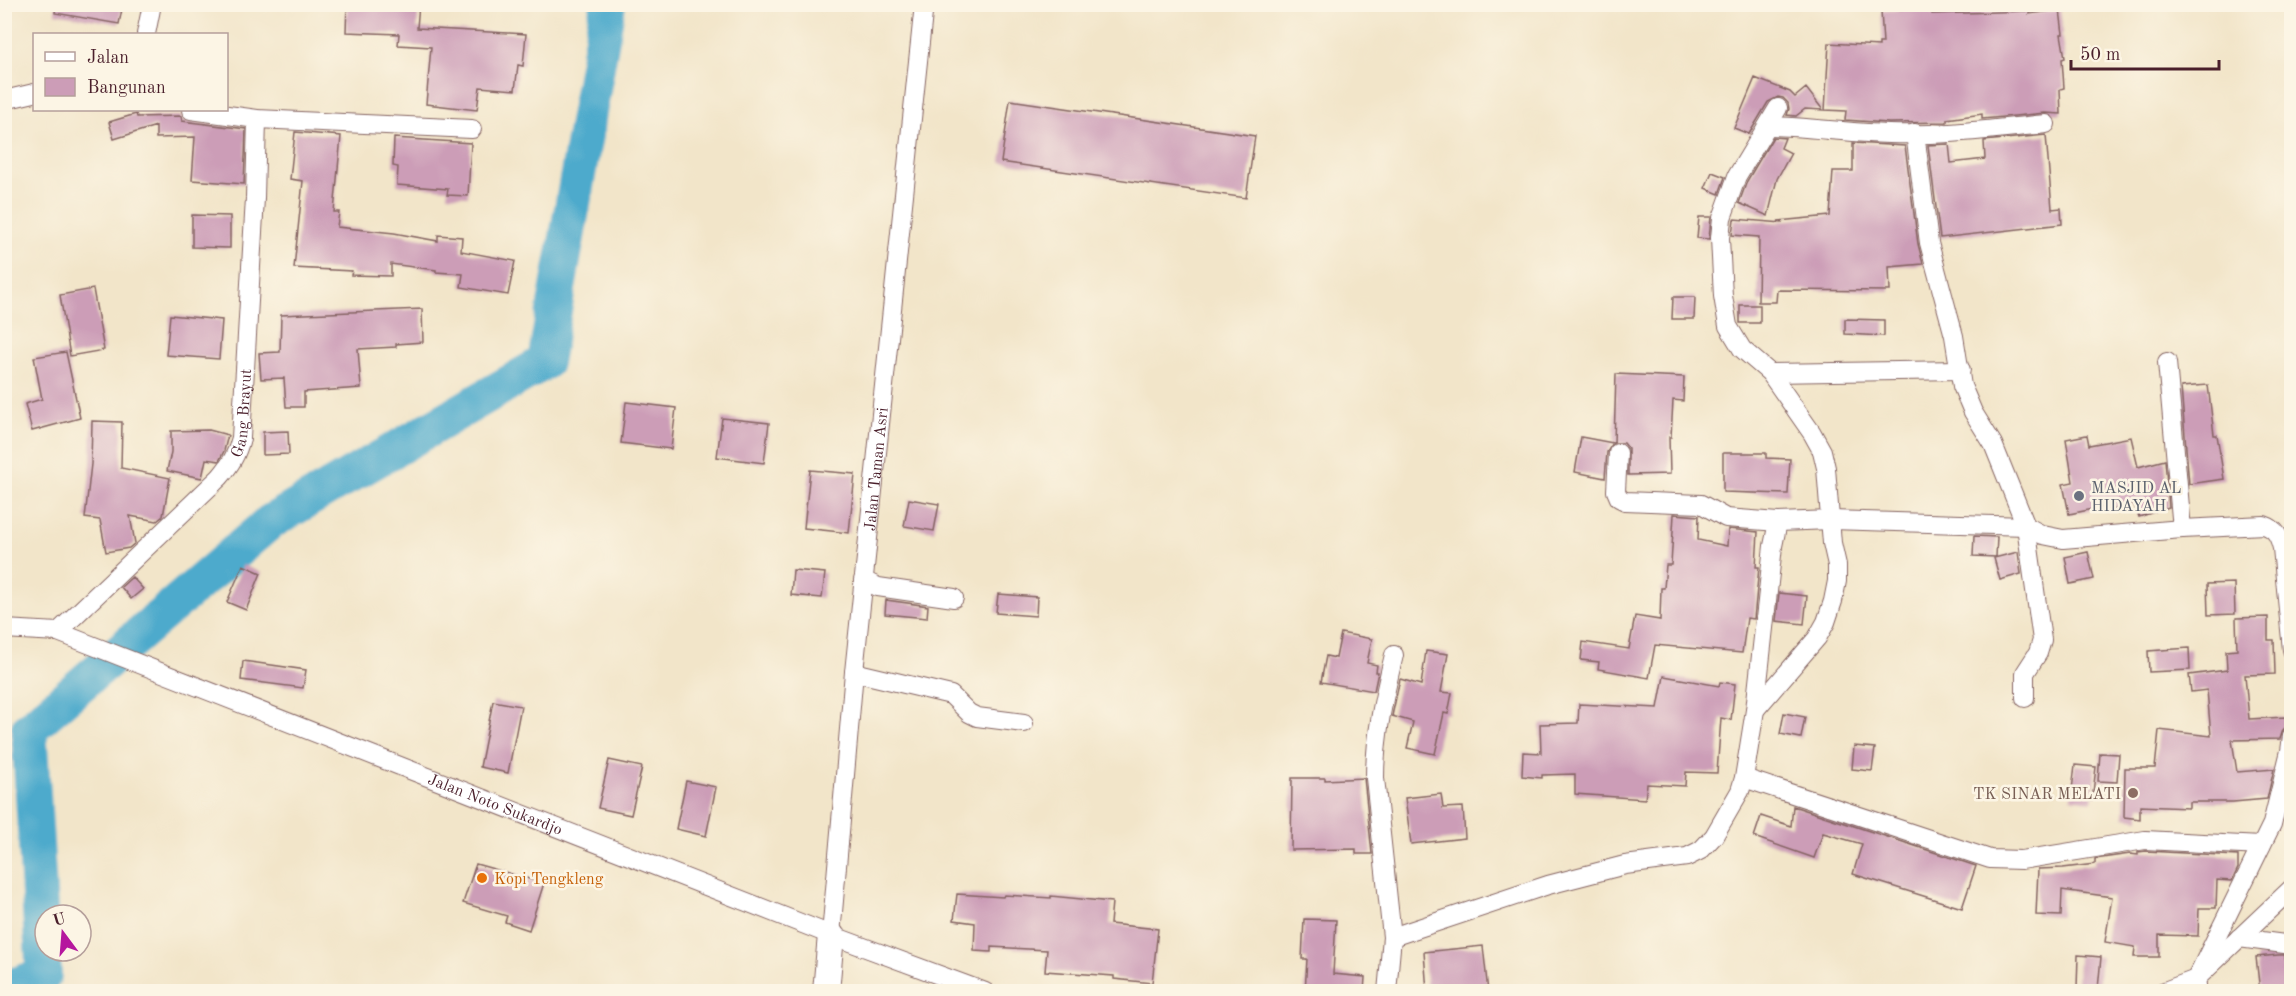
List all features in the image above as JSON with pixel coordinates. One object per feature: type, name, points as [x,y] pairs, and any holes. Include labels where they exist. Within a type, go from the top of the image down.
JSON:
[{"type":"street","points":[[146,33],[152,4]]},
{"type":"street","name":"Jalan Taman Asri","points":[[831,935],[863,580],[924,4]]},
{"type":"street","points":[[4,100],[33,93]]},
{"type":"street","points":[[1755,710],[1817,638],[1826,622],[1837,581],[1826,468],[1822,451],[1770,372],[1742,349],[1728,326],[1723,296],[1720,237],[1722,218],[1737,176],[1778,108]]},
{"type":"street","points":[[199,111],[257,119],[472,129]]},
{"type":"street","name":"Gang Brayut","points":[[58,632],[220,477],[232,463],[238,450],[241,438],[254,219],[257,119]]},
{"type":"street","points":[[1769,126],[1804,126],[1890,134],[1959,132],[2046,124]]},
{"type":"street","points":[[1915,133],[1929,243],[1961,370],[1962,386],[1973,412],[1993,444],[2026,526],[2042,640],[2038,653],[2025,673],[2025,698]]},
{"type":"street","points":[[2166,362],[2181,529]]},
{"type":"street","points":[[1770,372],[1961,370]]},
{"type":"street","points":[[1618,453],[1616,491],[1619,498],[1625,501],[1701,504],[1726,518],[1778,522],[1831,520],[2026,526],[2043,535],[2063,539],[2256,524],[2273,528],[2282,548],[2292,651]]},
{"type":"street","points":[[1392,936],[1548,885],[1625,865],[1687,857],[1701,850],[1714,836],[1740,791],[1744,778],[1755,710],[1773,546],[1778,522]]},
{"type":"street","points":[[863,580],[878,587],[954,598]]},
{"type":"street","name":"Jalan Noto Sukardjo","points":[[4,629],[58,632],[831,935],[985,992]]},
{"type":"street","points":[[1387,992],[1392,936],[1375,778],[1375,757],[1378,730],[1394,655]]},
{"type":"street","points":[[854,672],[951,695],[969,713],[977,717],[1024,723]]},
{"type":"street","points":[[2197,985],[2272,824],[2292,736]]},
{"type":"street","points":[[1744,778],[1990,859],[2021,860],[2145,840],[2260,846]]},
{"type":"street","points":[[2162,992],[2197,985],[2239,938],[2292,888]]},
{"type":"street","points":[[826,992],[831,935]]},
{"type":"street","points":[[2239,938],[2292,945]]},
{"type":"building","points":[[56,4],[123,4],[119,24],[55,13]]},
{"type":"building","points":[[347,4],[419,4],[417,28],[526,34],[523,66],[518,65],[515,90],[480,87],[477,110],[426,104],[431,47],[398,45],[399,34],[346,32]]},
{"type":"building","points":[[1932,7],[1932,14],[2029,11],[2029,14],[2060,10],[2065,58],[2062,59],[2064,88],[2060,89],[2061,114],[2045,113],[1982,119],[1982,114],[1947,119],[1947,122],[1889,123],[1845,120],[1846,111],[1825,110],[1829,43],[1879,46],[1879,43],[1883,43],[1881,11]]},
{"type":"building","points":[[1755,78],[1790,92],[1795,97],[1806,88],[1823,110],[1805,109],[1796,116],[1787,115],[1788,103],[1778,97],[1768,102],[1749,134],[1734,128]]},
{"type":"building","points":[[1010,100],[1255,136],[1246,198],[1001,162]]},
{"type":"building","points":[[136,114],[137,117],[181,116],[182,121],[246,129],[244,184],[192,180],[195,137],[156,138],[156,126],[114,139],[109,122]]},
{"type":"building","points":[[295,132],[341,136],[334,212],[339,212],[337,227],[394,233],[438,241],[438,235],[462,237],[461,251],[515,261],[508,295],[461,287],[463,274],[391,264],[391,276],[351,275],[352,271],[294,268],[303,181],[290,179]]},
{"type":"building","points":[[2046,135],[2052,209],[2061,208],[2062,224],[1940,238],[1928,145],[1949,144],[1951,163],[1985,159],[1984,141]]},
{"type":"building","points":[[1773,137],[1785,138],[1781,148],[1791,153],[1777,179],[1768,216],[1739,203],[1747,181]]},
{"type":"building","points":[[394,138],[471,143],[468,196],[447,195],[448,189],[397,185],[398,167],[393,166]]},
{"type":"building","points":[[1853,143],[1905,146],[1918,244],[1923,264],[1889,267],[1890,291],[1777,290],[1776,302],[1758,302],[1759,237],[1732,235],[1734,219],[1783,223],[1778,221],[1830,216],[1833,171],[1853,171]]},
{"type":"building","points":[[1712,172],[1725,177],[1719,194],[1705,188]]},
{"type":"building","points":[[192,215],[230,216],[230,248],[192,247]]},
{"type":"building","points":[[1699,217],[1711,217],[1709,239],[1697,238]]},
{"type":"building","points":[[93,289],[104,350],[70,356],[60,295]]},
{"type":"building","points":[[1673,297],[1695,297],[1694,319],[1672,319]]},
{"type":"building","points":[[1740,305],[1760,305],[1760,323],[1740,323]]},
{"type":"building","points":[[422,309],[423,342],[396,344],[396,347],[358,349],[361,388],[304,392],[304,407],[286,407],[284,378],[261,379],[259,353],[280,352],[281,315]]},
{"type":"building","points":[[170,315],[222,320],[219,359],[166,355]]},
{"type":"building","points":[[1845,319],[1884,320],[1884,336],[1845,334]]},
{"type":"building","points":[[66,352],[80,418],[32,431],[25,404],[42,399],[34,357]]},
{"type":"building","points":[[1616,374],[1684,377],[1683,401],[1673,400],[1671,437],[1669,437],[1670,474],[1628,475],[1628,448],[1624,443],[1614,443]]},
{"type":"building","points":[[2208,385],[2214,435],[2217,435],[2224,479],[2189,484],[2181,387]]},
{"type":"building","points":[[626,402],[676,408],[671,449],[621,443]]},
{"type":"building","points":[[722,418],[769,423],[764,463],[717,457]]},
{"type":"building","points":[[92,421],[122,422],[121,468],[170,478],[163,516],[157,521],[130,516],[135,543],[129,548],[106,552],[100,520],[85,518],[91,464]]},
{"type":"building","points":[[209,430],[228,435],[219,461],[206,459],[202,478],[167,471],[171,452],[171,431]]},
{"type":"building","points":[[288,431],[289,454],[263,455],[263,432]]},
{"type":"building","points":[[2087,435],[2089,445],[2131,437],[2138,467],[2165,460],[2169,507],[2139,517],[2134,503],[2105,512],[2103,507],[2069,514],[2063,484],[2073,482],[2066,439]]},
{"type":"building","points":[[1581,437],[1613,443],[1607,452],[1605,478],[1575,472]]},
{"type":"building","points":[[1723,453],[1766,453],[1766,458],[1790,459],[1788,494],[1723,492]]},
{"type":"building","points":[[810,470],[855,474],[849,533],[804,528]]},
{"type":"building","points":[[909,499],[939,504],[934,531],[904,526]]},
{"type":"building","points":[[1674,514],[1699,516],[1698,540],[1727,546],[1728,529],[1758,532],[1756,567],[1759,567],[1754,619],[1747,618],[1742,653],[1655,645],[1649,678],[1598,669],[1599,662],[1581,660],[1583,642],[1629,649],[1635,616],[1660,620],[1661,588],[1664,588],[1666,565],[1671,565]]},
{"type":"building","points":[[1974,536],[1997,537],[1996,557],[1973,556]]},
{"type":"building","points":[[2018,552],[2021,574],[2000,580],[1994,558]]},
{"type":"building","points":[[2088,552],[2094,579],[2070,584],[2065,557]]},
{"type":"building","points":[[243,565],[261,573],[246,610],[227,602]]},
{"type":"building","points":[[793,570],[825,573],[822,598],[791,595]]},
{"type":"building","points":[[132,577],[143,589],[131,599],[121,587]]},
{"type":"building","points":[[2234,583],[2235,614],[2208,615],[2207,584]]},
{"type":"building","points":[[1779,593],[1807,596],[1804,624],[1776,621]]},
{"type":"building","points":[[998,594],[1037,597],[1036,616],[996,613]]},
{"type":"building","points":[[886,600],[928,606],[927,618],[885,614]]},
{"type":"building","points":[[2268,617],[2268,640],[2274,640],[2275,674],[2245,675],[2249,719],[2286,717],[2286,727],[2280,739],[2232,740],[2237,772],[2274,769],[2267,799],[2189,802],[2189,808],[2140,806],[2140,819],[2124,817],[2125,768],[2155,768],[2159,730],[2211,736],[2207,690],[2191,692],[2189,675],[2227,670],[2226,651],[2237,650],[2236,618]]},
{"type":"building","points":[[1341,633],[1372,639],[1367,663],[1377,665],[1374,691],[1321,682],[1326,656],[1336,658]]},
{"type":"building","points":[[2189,648],[2190,670],[2149,672],[2148,651]]},
{"type":"building","points":[[1426,651],[1448,654],[1441,692],[1452,693],[1448,714],[1444,713],[1435,754],[1407,748],[1413,722],[1392,716],[1400,679],[1421,685]]},
{"type":"building","points":[[243,661],[306,670],[303,688],[241,680]]},
{"type":"building","points":[[1664,676],[1719,686],[1720,682],[1735,684],[1731,720],[1721,718],[1717,773],[1686,772],[1685,786],[1647,784],[1645,799],[1575,794],[1575,774],[1542,775],[1542,778],[1522,776],[1523,752],[1541,753],[1540,724],[1578,723],[1579,704],[1658,708]]},
{"type":"building","points":[[493,701],[521,706],[508,773],[480,767]]},
{"type":"building","points":[[1784,713],[1805,717],[1801,738],[1780,734]]},
{"type":"building","points":[[1854,746],[1875,748],[1872,771],[1852,769]]},
{"type":"building","points":[[2100,753],[2119,754],[2117,782],[2098,781]]},
{"type":"building","points":[[609,760],[642,767],[631,815],[598,808]]},
{"type":"building","points":[[2075,765],[2096,767],[2092,801],[2071,798]]},
{"type":"building","points":[[1292,778],[1325,778],[1325,780],[1364,778],[1372,854],[1356,854],[1356,849],[1291,850]]},
{"type":"building","points":[[686,781],[716,787],[706,836],[676,829]]},
{"type":"building","points":[[1441,794],[1443,808],[1463,807],[1465,838],[1411,844],[1405,798]]},
{"type":"building","points":[[1793,806],[1976,866],[1962,908],[1853,874],[1862,844],[1823,833],[1814,858],[1754,837],[1761,816],[1791,826]]},
{"type":"building","points":[[2138,852],[2238,856],[2238,868],[2232,881],[2217,880],[2216,908],[2199,908],[2198,936],[2159,935],[2159,957],[2134,957],[2135,947],[2105,942],[2112,897],[2062,890],[2061,916],[2036,915],[2038,869],[2095,864],[2095,859],[2138,855]]},
{"type":"building","points":[[476,864],[544,883],[529,930],[505,922],[507,916],[463,903]]},
{"type":"building","points":[[957,894],[1003,897],[1004,895],[1051,898],[1051,896],[1112,902],[1110,924],[1158,929],[1152,983],[1114,979],[1114,976],[1045,971],[1047,950],[991,947],[991,952],[974,951],[975,923],[954,920]]},
{"type":"building","points":[[1304,919],[1336,920],[1333,974],[1365,977],[1364,992],[1305,992],[1307,959],[1302,959]]},
{"type":"building","points":[[1483,946],[1488,992],[1427,992],[1424,952]]},
{"type":"building","points":[[2078,955],[2101,957],[2098,989],[2077,988]]},
{"type":"building","points":[[2285,955],[2285,958],[2292,957],[2292,992],[2260,992],[2256,957]]},
{"type":"waterway","points":[[4,989],[44,975],[29,729],[270,522],[545,362],[608,4]]},
{"type":"place","name":"MASJID AL HIDAYAH","points":[[2079,496]]},
{"type":"place","name":"TK SINAR MELATI","points":[[2133,793]]},
{"type":"place","name":"Kopi Tengkleng","points":[[482,878]]}]
